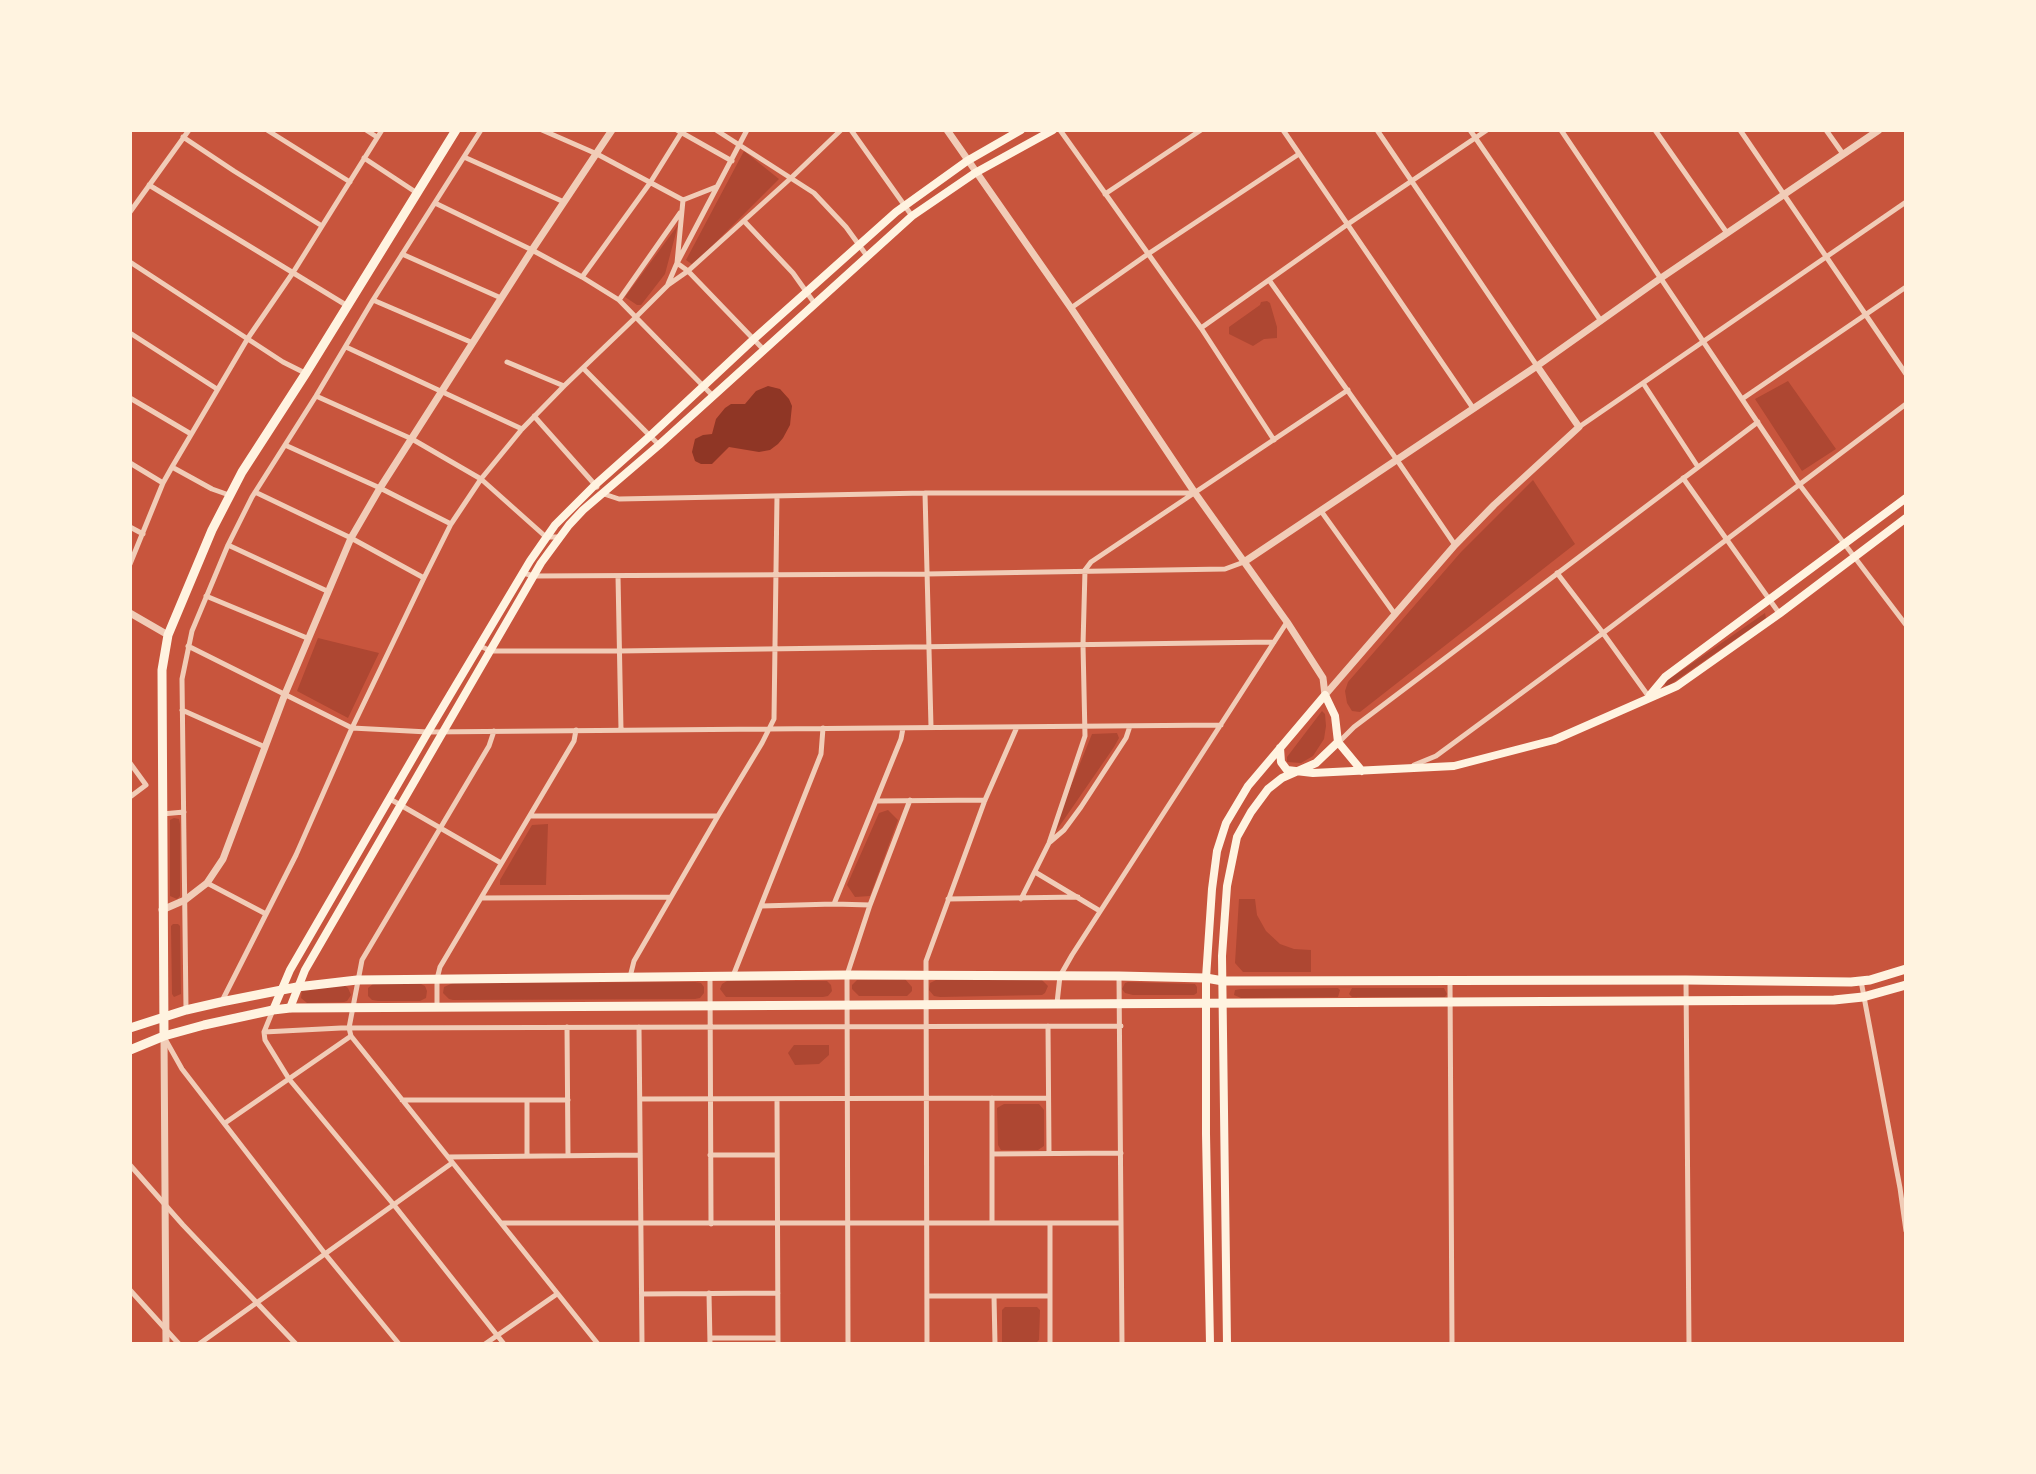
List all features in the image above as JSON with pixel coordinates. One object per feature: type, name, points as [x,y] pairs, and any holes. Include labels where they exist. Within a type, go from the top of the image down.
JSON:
[{"type":"highway","points":[[164,1036],[162,670],[168,635],[229,495],[456,130]]},
{"type":"highway","points":[[130,1028],[221,1002],[297,987],[357,980],[847,975],[1119,976],[1223,981],[1861,981],[1906,969]]},
{"type":"highway","points":[[1346,981],[1346,1002]]},
{"type":"highway","points":[[130,1050],[164,1036],[290,1008],[1834,1000],[1863,997],[1906,985]]},
{"type":"main road","points":[[273,1010],[290,970],[546,537],[595,485],[858,245],[905,205],[967,161],[1021,130]]},
{"type":"main road","points":[[290,1008],[305,970],[559,537],[583,510],[912,216],[975,173],[1053,130]]},
{"type":"main road","points":[[1649,697],[1665,677],[1906,498]]},
{"type":"main road","points":[[1280,748],[1283,767],[1297,772],[1400,770],[1454,766],[1530,747],[1578,730],[1677,686],[1906,518]]},
{"type":"main road","points":[[1210,1344],[1206,978],[1217,851],[1226,823],[1248,786],[1325,695],[1335,716],[1338,742],[1362,771]]},
{"type":"main road","points":[[1227,1344],[1222,956],[1226,897],[1237,837],[1268,789],[1282,778],[1316,763],[1338,742]]},
{"type":"street","points":[[130,212],[189,130]]},
{"type":"street","points":[[267,130],[350,182]]},
{"type":"street","points":[[366,130],[377,137]]},
{"type":"street","points":[[130,564],[163,483],[217,389],[382,130]]},
{"type":"street","points":[[186,1010],[182,679],[188,646],[228,545],[255,492],[481,130]]},
{"type":"street","points":[[542,130],[597,154],[683,200],[718,187]]},
{"type":"street","points":[[162,910],[185,900],[207,883],[223,859],[307,638],[351,538],[501,298],[612,130]]},
{"type":"street","points":[[716,130],[814,193],[868,256]]},
{"type":"street","points":[[668,285],[747,130]]},
{"type":"street","points":[[221,1002],[296,855],[352,728],[424,578],[451,524],[481,479],[534,416],[668,285],[744,221],[841,130]]},
{"type":"street","points":[[851,130],[912,216]]},
{"type":"street","points":[[947,130],[1287,622],[1323,678],[1325,695]]},
{"type":"street","points":[[1060,130],[1201,328],[1274,440]]},
{"type":"street","points":[[1105,194],[1201,130]]},
{"type":"street","points":[[1283,130],[1473,408]]},
{"type":"street","points":[[1377,130],[1579,427]]},
{"type":"street","points":[[1470,130],[1601,321]]},
{"type":"street","points":[[1201,328],[1487,130]]},
{"type":"street","points":[[1561,130],[1799,484],[1906,625]]},
{"type":"street","points":[[1655,130],[1727,233]]},
{"type":"street","points":[[1750,130],[1742,132],[1906,374]]},
{"type":"street","points":[[1826,130],[1843,154]]},
{"type":"street","points":[[523,573],[534,576],[618,576],[1225,569],[1244,562],[1397,460],[1879,130]]},
{"type":"street","points":[[582,277],[650,183],[681,131],[732,161]]},
{"type":"street","points":[[183,137],[322,226]]},
{"type":"street","points":[[1071,308],[1299,154]]},
{"type":"street","points":[[464,157],[564,202]]},
{"type":"street","points":[[364,158],[418,193]]},
{"type":"street","points":[[149,185],[347,306]]},
{"type":"street","points":[[677,263],[683,200]]},
{"type":"street","points":[[1325,695],[1455,545],[1579,427],[1906,202]]},
{"type":"street","points":[[435,203],[532,250],[619,300],[713,396]]},
{"type":"street","points":[[619,300],[683,209]]},
{"type":"street","points":[[744,221],[793,273],[815,304]]},
{"type":"street","points":[[402,254],[501,298]]},
{"type":"street","points":[[130,262],[283,362],[306,373]]},
{"type":"street","points":[[677,263],[764,350]]},
{"type":"street","points":[[1269,280],[1455,545]]},
{"type":"street","points":[[1742,399],[1906,287]]},
{"type":"street","points":[[373,300],[473,343]]},
{"type":"street","points":[[130,333],[217,389]]},
{"type":"street","points":[[346,347],[522,429]]},
{"type":"street","points":[[507,362],[564,386]]},
{"type":"street","points":[[583,368],[659,445]]},
{"type":"street","points":[[1643,383],[1698,467]]},
{"type":"street","points":[[1021,899],[1049,843],[1085,736],[1085,570],[1091,562],[1348,390]]},
{"type":"street","points":[[316,396],[412,439],[481,479],[546,537],[559,537]]},
{"type":"street","points":[[130,398],[191,434]]},
{"type":"street","points":[[1400,770],[1436,756],[1906,404]]},
{"type":"street","points":[[534,416],[602,494],[619,499],[925,493],[1195,493]]},
{"type":"street","points":[[1338,742],[1758,422]]},
{"type":"street","points":[[285,445],[451,524]]},
{"type":"street","points":[[130,463],[163,483]]},
{"type":"street","points":[[172,467],[229,495]]},
{"type":"street","points":[[1683,478],[1779,614]]},
{"type":"street","points":[[255,492],[351,538],[424,578]]},
{"type":"street","points":[[925,493],[931,727]]},
{"type":"street","points":[[630,977],[634,961],[774,719],[777,496]]},
{"type":"street","points":[[1321,511],[1394,613]]},
{"type":"street","points":[[130,527],[143,534]]},
{"type":"street","points":[[228,545],[327,591]]},
{"type":"street","points":[[1557,573],[1649,697]]},
{"type":"street","points":[[618,576],[621,730]]},
{"type":"street","points":[[206,596],[307,638]]},
{"type":"street","points":[[130,613],[168,635]]},
{"type":"street","points":[[1056,1004],[1060,976],[1287,622]]},
{"type":"street","points":[[480,646],[491,651],[619,651],[1274,642]]},
{"type":"street","points":[[188,646],[352,728],[428,732],[1221,725]]},
{"type":"street","points":[[182,710],[265,747]]},
{"type":"street","points":[[1049,843],[1064,830],[1081,807],[1126,738],[1130,726]]},
{"type":"street","points":[[927,1344],[926,961],[985,800],[1017,727]]},
{"type":"street","points":[[732,976],[821,754],[823,728]]},
{"type":"street","points":[[834,904],[877,801],[903,728]]},
{"type":"street","points":[[437,1008],[440,967],[574,741],[576,730]]},
{"type":"street","points":[[494,731],[489,746],[362,960],[349,1028],[351,1036],[598,1344]]},
{"type":"street","points":[[130,763],[146,785]]},
{"type":"street","points":[[130,797],[146,785],[163,784]]},
{"type":"street","points":[[390,799],[501,863]]},
{"type":"street","points":[[848,1344],[847,975],[910,800]]},
{"type":"street","points":[[877,801],[985,800]]},
{"type":"street","points":[[162,814],[184,812]]},
{"type":"street","points":[[530,816],[718,816]]},
{"type":"street","points":[[1035,872],[1100,911]]},
{"type":"street","points":[[207,883],[266,914]]},
{"type":"street","points":[[481,898],[671,897]]},
{"type":"street","points":[[948,899],[1078,897]]},
{"type":"street","points":[[761,906],[870,905]]},
{"type":"street","points":[[1119,976],[1122,1344]]},
{"type":"street","points":[[710,977],[711,1224]]},
{"type":"street","points":[[1686,980],[1689,1344]]},
{"type":"street","points":[[1450,981],[1452,1344]]},
{"type":"street","points":[[1861,981],[1906,1231]]},
{"type":"street","points":[[273,1010],[264,1032],[267,1045],[289,1079],[504,1344]]},
{"type":"street","points":[[1048,1026],[1049,1153]]},
{"type":"street","points":[[264,1032],[349,1028],[1121,1026]]},
{"type":"street","points":[[567,1027],[568,1155]]},
{"type":"street","points":[[639,1027],[642,1344]]},
{"type":"street","points":[[164,1036],[182,1069],[399,1344]]},
{"type":"street","points":[[164,1036],[166,1344]]},
{"type":"street","points":[[225,1123],[351,1036]]},
{"type":"street","points":[[992,1098],[992,1223]]},
{"type":"street","points":[[640,1099],[1048,1098]]},
{"type":"street","points":[[709,1293],[710,1341],[778,1341],[777,1099]]},
{"type":"street","points":[[402,1100],[568,1100]]},
{"type":"street","points":[[527,1100],[527,1156]]},
{"type":"street","points":[[992,1154],[1121,1153]]},
{"type":"street","points":[[447,1157],[640,1155]]},
{"type":"street","points":[[710,1155],[777,1155]]},
{"type":"street","points":[[199,1344],[452,1163]]},
{"type":"street","points":[[130,1165],[296,1344]]},
{"type":"street","points":[[501,1223],[1121,1223]]},
{"type":"street","points":[[1050,1223],[1050,1344]]},
{"type":"street","points":[[130,1290],[179,1344]]},
{"type":"street","points":[[642,1294],[778,1293]]},
{"type":"street","points":[[485,1344],[557,1294]]},
{"type":"street","points":[[927,1296],[1050,1296]]},
{"type":"street","points":[[994,1296],[995,1344]]},
{"type":"shaded area","points":[[744,151],[779,179],[693,265],[686,260]]},
{"type":"shaded area","points":[[678,225],[665,274],[641,305],[637,305],[625,297]]},
{"type":"shaded area","points":[[1267,301],[1277,327],[1277,338],[1264,339],[1253,346],[1229,334],[1229,327],[1261,302]]},
{"type":"shaded area","points":[[1788,381],[1836,449],[1802,471],[1755,399]]},
{"type":"shaded area","points":[[768,386],[780,389],[792,406],[790,425],[778,444],[770,450],[759,452],[729,447],[712,464],[695,461],[692,452],[695,439],[712,434],[716,419],[725,408],[731,404],[745,404],[756,391]]},
{"type":"shaded area","points":[[1533,480],[1575,544],[1360,712],[1352,711],[1345,691],[1348,682],[1461,552]]},
{"type":"shaded area","points":[[1765,613],[1766,618],[1668,686],[1665,685],[1665,682]]},
{"type":"shaded area","points":[[318,638],[379,653],[348,718],[297,691]]},
{"type":"shaded area","points":[[1322,711],[1326,726],[1324,739],[1313,756],[1301,763],[1287,762],[1287,757]]},
{"type":"shaded area","points":[[1117,733],[1119,738],[1114,747],[1051,835],[1092,734]]},
{"type":"shaded area","points":[[888,810],[898,820],[870,896],[855,897],[847,885],[879,813]]},
{"type":"shaded area","points":[[179,819],[180,824],[180,896],[177,899],[170,896],[170,820]]},
{"type":"shaded area","points":[[548,824],[546,885],[500,885],[532,825]]},
{"type":"shaded area","points":[[1239,899],[1255,899],[1257,915],[1266,931],[1280,944],[1311,950],[1311,972],[1243,972],[1235,963]]},
{"type":"shaded area","points":[[171,926],[180,926],[181,994],[174,997]]},
{"type":"shaded area","points":[[905,979],[912,987],[907,996],[859,996],[852,989],[857,980]]},
{"type":"shaded area","points":[[1041,979],[1048,986],[1042,995],[940,997],[929,990],[930,983],[936,980]]},
{"type":"shaded area","points":[[727,981],[827,981],[832,991],[823,997],[726,997],[720,989]]},
{"type":"shaded area","points":[[1128,982],[1195,984],[1197,993],[1133,995],[1122,989]]},
{"type":"shaded area","points":[[453,983],[701,983],[704,993],[695,999],[453,1000],[443,993],[444,987]]},
{"type":"shaded area","points":[[373,984],[421,984],[427,991],[426,998],[420,1001],[372,1000],[368,996],[368,988]]},
{"type":"shaded area","points":[[344,985],[351,995],[344,1002],[307,1003],[301,998],[302,989]]},
{"type":"shaded area","points":[[1338,988],[1338,997],[1241,998],[1234,995],[1235,990],[1241,989]]},
{"type":"shaded area","points":[[1352,988],[1444,988],[1447,994],[1445,997],[1352,997],[1349,994]]},
{"type":"shaded area","points":[[794,1045],[829,1045],[829,1055],[819,1064],[795,1065],[788,1053]]},
{"type":"shaded area","points":[[1004,1104],[1039,1104],[1044,1110],[1044,1146],[1038,1150],[1001,1150],[998,1145],[997,1108]]},
{"type":"shaded area","points":[[1005,1307],[1037,1307],[1040,1310],[1039,1340],[1035,1344],[1002,1342],[1002,1310]]}]
